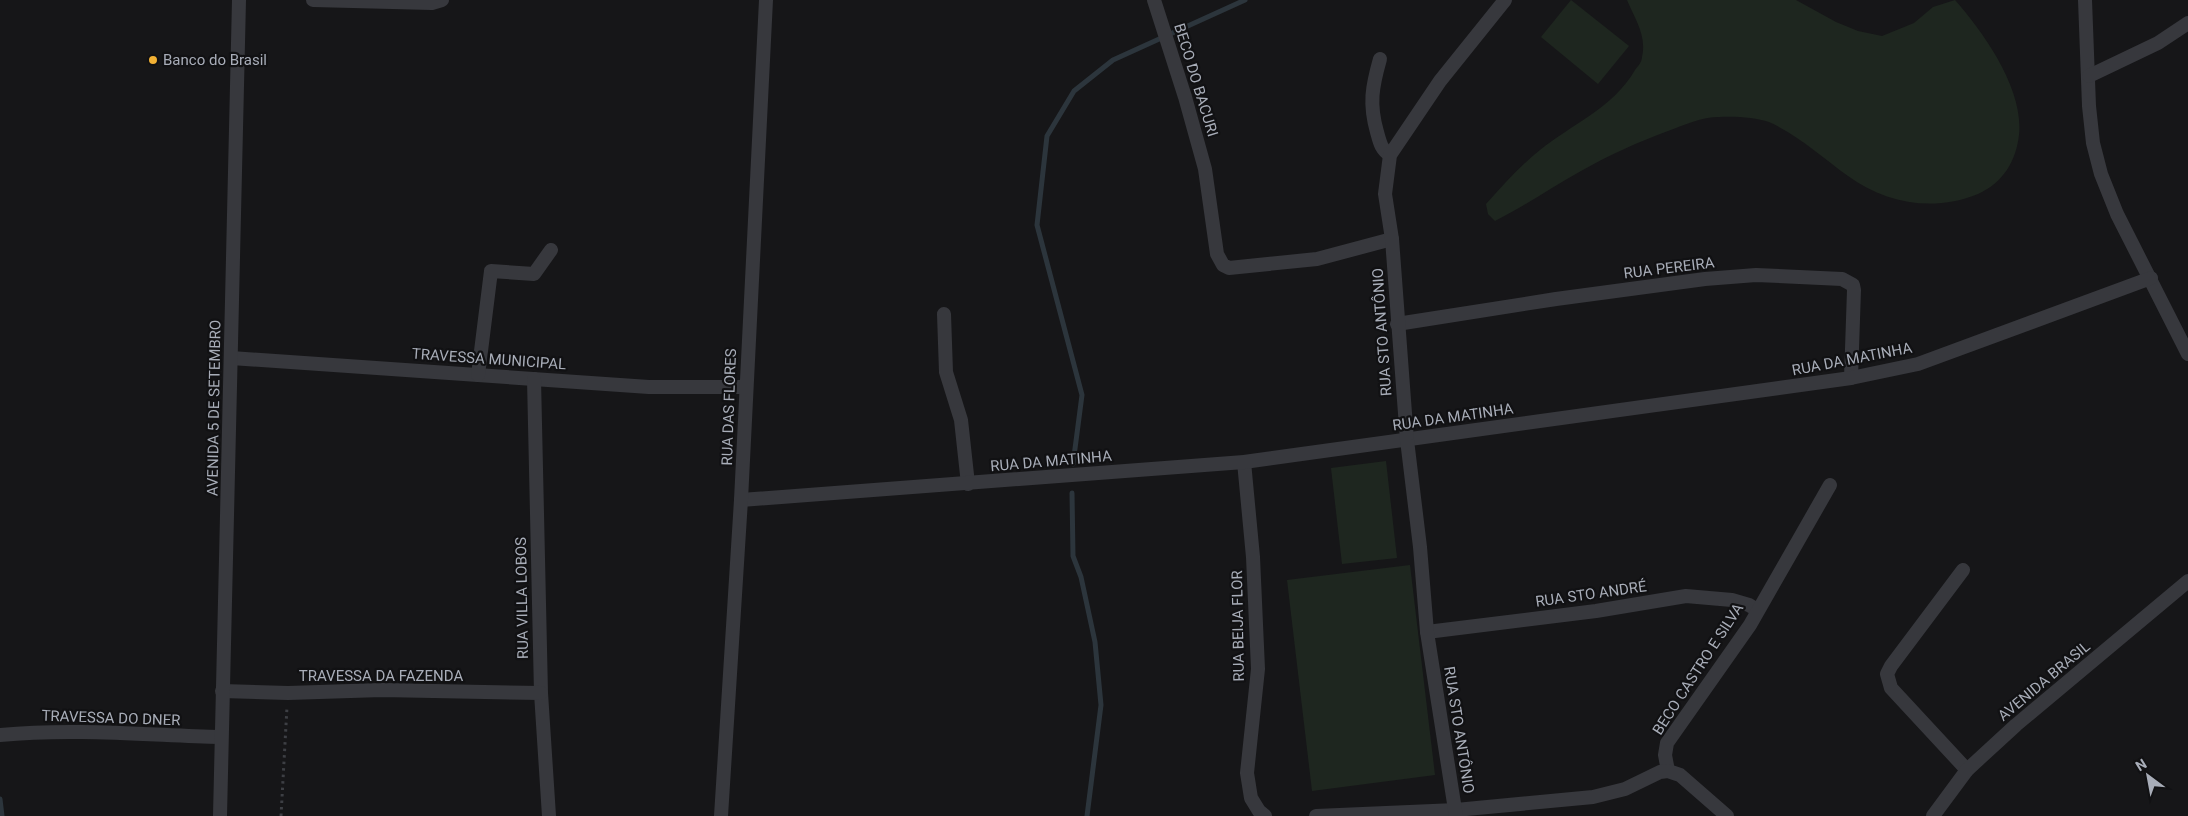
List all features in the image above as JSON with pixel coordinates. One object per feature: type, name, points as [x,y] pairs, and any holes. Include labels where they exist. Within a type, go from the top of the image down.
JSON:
[{"type":"street","name":"AVENIDA 5 DE SETEMBRO","points":[[220,816],[220,737],[239,0]]},
{"type":"street","points":[[313,0],[432,3],[442,0]]},
{"type":"street","name":"RUA DAS FLORES","points":[[721,816],[741,500],[766,0]]},
{"type":"street","name":"BECO DO BACURI","points":[[1154,0],[1185,96],[1205,169],[1217,254],[1223,266],[1229,268],[1318,259],[1392,239]]},
{"type":"street","name":"RUA STO ANTÔNIO","points":[[1456,813],[1427,632],[1420,547],[1407,440],[1392,239],[1385,194],[1390,155],[1440,81],[1505,0]]},
{"type":"street","points":[[2085,0],[2089,106],[2094,143],[2101,174],[2117,214],[2188,354]]},
{"type":"street","points":[[2089,76],[2158,44],[2188,23]]},
{"type":"street","points":[[1380,59],[1374,82],[1372,113],[1382,149],[1390,155]]},
{"type":"street","points":[[478,375],[491,271],[534,274],[551,250]]},
{"type":"street","name":"RUA PEREIRA","points":[[1397,324],[1556,299],[1705,279],[1756,275],[1842,279],[1853,285],[1854,290],[1851,378]]},
{"type":"street","name":"RUA DA MATINHA","points":[[741,500],[1244,462],[1851,378],[1918,364],[2151,278]]},
{"type":"street","points":[[944,314],[946,372],[961,420],[968,484]]},
{"type":"street","name":"TRAVESSA MUNICIPAL","points":[[231,358],[649,387],[746,387]]},
{"type":"street","name":"RUA VILLA LOBOS","points":[[534,379],[541,694],[549,816]]},
{"type":"street","name":"RUA BEIJA FLOR","points":[[1244,462],[1253,557],[1258,670],[1247,773],[1251,798],[1264,815]]},
{"type":"street","name":"BECO CASTRO E SILVA","points":[[1668,771],[1665,755],[1667,743],[1750,626],[1757,610],[1830,485]]},
{"type":"street","points":[[1963,570],[1887,674],[1891,688],[1966,770]]},
{"type":"street","name":"AVENIDA BRASIL","points":[[1933,816],[1966,770],[2016,725],[2188,581]]},
{"type":"street","name":"RUA STO ANDRÉ","points":[[1427,632],[1596,611],[1686,596],[1732,600],[1749,605],[1757,610]]},
{"type":"street","name":"TRAVESSA DA FAZENDA","points":[[222,691],[288,693],[382,690],[541,694]]},
{"type":"street","name":"TRAVESSA DO DNER","points":[[0,735],[33,732],[80,732],[220,737]]},
{"type":"street","points":[[1316,816],[1456,813],[1593,797],[1625,788],[1660,772],[1668,771],[1680,775],[1727,816]]},
{"type":"path","points":[[281,816],[288,693]]},
{"type":"shaded area","points":[[1571,0],[1629,46],[1598,84],[1541,37]]},
{"type":"shaded area","points":[[1627,0],[1796,0],[1836,22],[1858,31],[1882,36],[1914,23],[1933,7],[1955,0],[1989,45],[2009,81],[2019,117],[2019,135],[2015,154],[2007,170],[1995,184],[1978,194],[1944,203],[1911,202],[1894,199],[1863,186],[1800,140],[1769,122],[1744,117],[1713,117],[1680,126],[1613,154],[1495,221],[1488,214],[1486,204],[1540,150],[1591,115],[1615,95],[1640,64],[1643,49],[1642,35]]},
{"type":"shaded area","points":[[1386,461],[1397,558],[1342,564],[1331,468]]},
{"type":"shaded area","points":[[1410,565],[1435,775],[1312,791],[1287,580]]},
{"type":"waterway","points":[[1073,464],[1082,395],[1037,225],[1047,136],[1074,91],[1113,60],[1245,0]]},
{"type":"waterway","points":[[1072,493],[1073,556],[1081,577],[1095,642],[1101,705],[1087,816]]},
{"type":"waterway","points":[[0,799],[2,816]]},
{"type":"place","name":"Banco do Brasil","points":[[153,60]]}]
